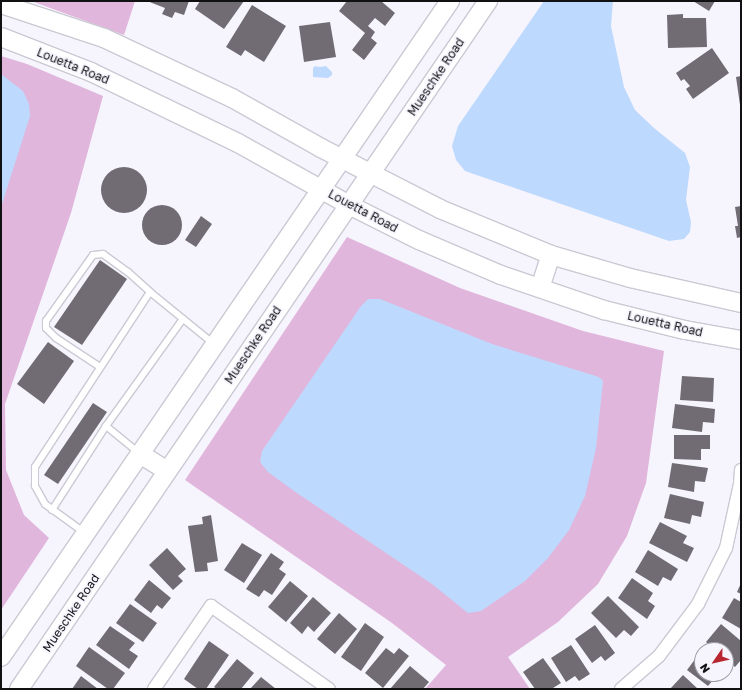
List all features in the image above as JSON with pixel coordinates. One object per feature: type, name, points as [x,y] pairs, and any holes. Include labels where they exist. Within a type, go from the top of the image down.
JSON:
[{"type":"main road","points":[[1,657],[450,1]]},
{"type":"main road","name":"Mueschke Road","points":[[19,689],[488,1]]},
{"type":"main road","points":[[1,4],[104,38],[232,98],[370,174],[440,209],[551,255],[630,278],[741,303]]},
{"type":"main road","name":"Louetta Road","points":[[1,38],[91,72],[238,143],[349,205],[419,240],[501,275],[604,310],[685,330],[741,340]]},
{"type":"main road","points":[[540,288],[551,255]]},
{"type":"main road","points":[[140,454],[167,471]]},
{"type":"street","points":[[621,689],[659,656],[698,604],[726,548],[740,484],[741,470]]},
{"type":"street","points":[[154,689],[211,606],[329,689]]},
{"type":"lane","points":[[100,368],[56,338],[46,328],[46,321],[93,255],[103,254],[128,272],[215,345]]},
{"type":"lane","points":[[86,534],[45,504],[35,486],[35,467],[150,292]]},
{"type":"lane","points":[[52,510],[106,426],[184,319]]},
{"type":"lane","points":[[106,426],[140,454]]},
{"type":"shaded area","points":[[31,1],[135,1],[124,35]]},
{"type":"shaded area","points":[[1,56],[27,64],[103,96],[71,213],[5,404],[6,470],[24,515],[49,538],[1,610]]},
{"type":"shaded area","points":[[347,237],[460,288],[583,331],[664,351],[646,483],[627,536],[598,584],[558,622],[508,657],[530,689],[425,689],[446,665],[392,623],[185,480]]},
{"type":"water","points":[[544,1],[613,1],[611,26],[624,87],[635,110],[654,128],[685,153],[690,167],[686,200],[691,222],[690,232],[684,239],[669,241],[465,171],[456,160],[452,146],[458,126]]},
{"type":"water","points":[[315,66],[326,66],[332,72],[332,75],[328,78],[313,77],[313,68]]},
{"type":"water","points":[[1,74],[23,91],[29,104],[30,116],[1,207]]},
{"type":"water","points":[[368,299],[380,299],[492,344],[599,377],[603,381],[596,448],[585,496],[569,530],[548,558],[525,581],[481,611],[468,613],[432,584],[294,491],[268,472],[260,462],[262,451],[361,306]]},
{"type":"building","points":[[147,1],[189,1],[184,15],[175,12],[172,18],[162,14],[165,8]]},
{"type":"building","points":[[200,1],[244,1],[224,29],[195,9]]},
{"type":"building","points":[[347,1],[381,1],[395,13],[385,26],[375,18],[368,26],[375,32],[371,38],[377,43],[364,60],[352,50],[365,33],[339,11]]},
{"type":"building","points":[[693,1],[715,1],[709,11]]},
{"type":"building","points":[[252,5],[286,26],[264,62],[245,50],[241,56],[226,47]]},
{"type":"building","points":[[683,14],[683,18],[706,18],[707,47],[668,48],[667,15]]},
{"type":"building","points":[[330,22],[336,57],[304,62],[299,26]]},
{"type":"building","points":[[712,48],[729,73],[693,99],[686,89],[690,86],[684,79],[681,81],[676,73]]},
{"type":"building","points":[[741,76],[741,105],[740,105],[736,77]]},
{"type":"building","points":[[129,167],[141,173],[146,181],[146,199],[141,207],[133,212],[119,213],[107,207],[102,199],[101,185],[107,173],[115,168]]},
{"type":"building","points":[[158,205],[166,205],[173,208],[179,214],[182,225],[179,236],[173,242],[166,245],[158,245],[151,242],[145,236],[142,229],[142,221],[145,214],[151,208]]},
{"type":"building","points":[[741,206],[741,237],[737,238],[735,226],[738,226],[735,207]]},
{"type":"building","points":[[201,216],[212,224],[196,247],[185,240]]},
{"type":"building","points":[[100,260],[127,279],[82,345],[54,327]]},
{"type":"building","points":[[48,342],[74,361],[44,404],[17,384]]},
{"type":"building","points":[[682,376],[714,378],[713,402],[680,400]]},
{"type":"building","points":[[93,403],[107,412],[58,484],[44,475]]},
{"type":"building","points":[[675,404],[715,409],[714,423],[703,422],[702,432],[672,428]]},
{"type":"building","points":[[674,435],[710,435],[710,449],[701,449],[701,460],[674,459]]},
{"type":"building","points":[[672,463],[708,468],[705,482],[695,481],[694,492],[668,487]]},
{"type":"building","points":[[670,494],[704,502],[701,517],[692,515],[690,524],[664,518]]},
{"type":"building","points":[[211,515],[218,561],[207,563],[208,571],[195,572],[188,526],[203,524],[202,517]]},
{"type":"building","points":[[660,522],[687,536],[683,543],[694,548],[687,562],[649,543]]},
{"type":"building","points":[[242,543],[262,555],[244,583],[224,570]]},
{"type":"building","points":[[167,548],[186,569],[178,576],[183,581],[173,590],[149,565]]},
{"type":"building","points":[[648,550],[678,569],[671,581],[663,577],[658,586],[635,572]]},
{"type":"building","points":[[271,553],[284,562],[279,569],[286,574],[272,595],[264,590],[259,597],[246,589]]},
{"type":"building","points":[[632,578],[653,593],[648,601],[655,606],[647,619],[618,598]]},
{"type":"building","points":[[149,580],[171,598],[162,609],[157,605],[151,613],[134,600]]},
{"type":"building","points":[[290,581],[308,596],[286,622],[268,607]]},
{"type":"building","points":[[741,583],[741,594],[737,592]]},
{"type":"building","points":[[608,596],[639,627],[631,636],[624,630],[616,638],[591,613]]},
{"type":"building","points":[[313,597],[331,613],[314,632],[308,626],[302,634],[290,623]]},
{"type":"building","points":[[734,598],[741,602],[741,629],[722,618]]},
{"type":"building","points":[[130,604],[157,623],[143,642],[116,623]]},
{"type":"building","points":[[339,613],[357,629],[335,654],[317,639]]},
{"type":"building","points":[[365,623],[384,637],[361,671],[341,657]]},
{"type":"building","points":[[721,624],[741,641],[741,660],[735,667],[734,666],[734,642],[706,642]]},
{"type":"building","points":[[595,625],[615,653],[605,661],[601,656],[592,663],[575,639]]},
{"type":"building","points":[[110,626],[135,643],[129,650],[138,656],[129,669],[96,645]]},
{"type":"building","points":[[209,641],[229,655],[206,689],[198,689],[184,679]]},
{"type":"building","points":[[571,645],[590,674],[579,681],[575,676],[566,682],[551,658]]},
{"type":"building","points":[[89,647],[125,673],[113,689],[108,689],[76,666]]},
{"type":"building","points":[[386,648],[394,654],[399,648],[409,656],[383,688],[365,673]]},
{"type":"building","points":[[543,658],[561,683],[553,688],[554,689],[535,689],[523,672]]},
{"type":"building","points":[[237,659],[254,673],[241,689],[217,689],[214,687]]},
{"type":"building","points":[[694,661],[694,675],[687,670]]},
{"type":"building","points":[[410,666],[429,682],[423,689],[390,689]]},
{"type":"building","points":[[683,675],[698,689],[670,689]]},
{"type":"building","points":[[81,676],[98,689],[72,689]]},
{"type":"building","points":[[261,677],[276,689],[250,689]]},
{"type":"building","points":[[703,682],[711,682],[708,686]]}]
